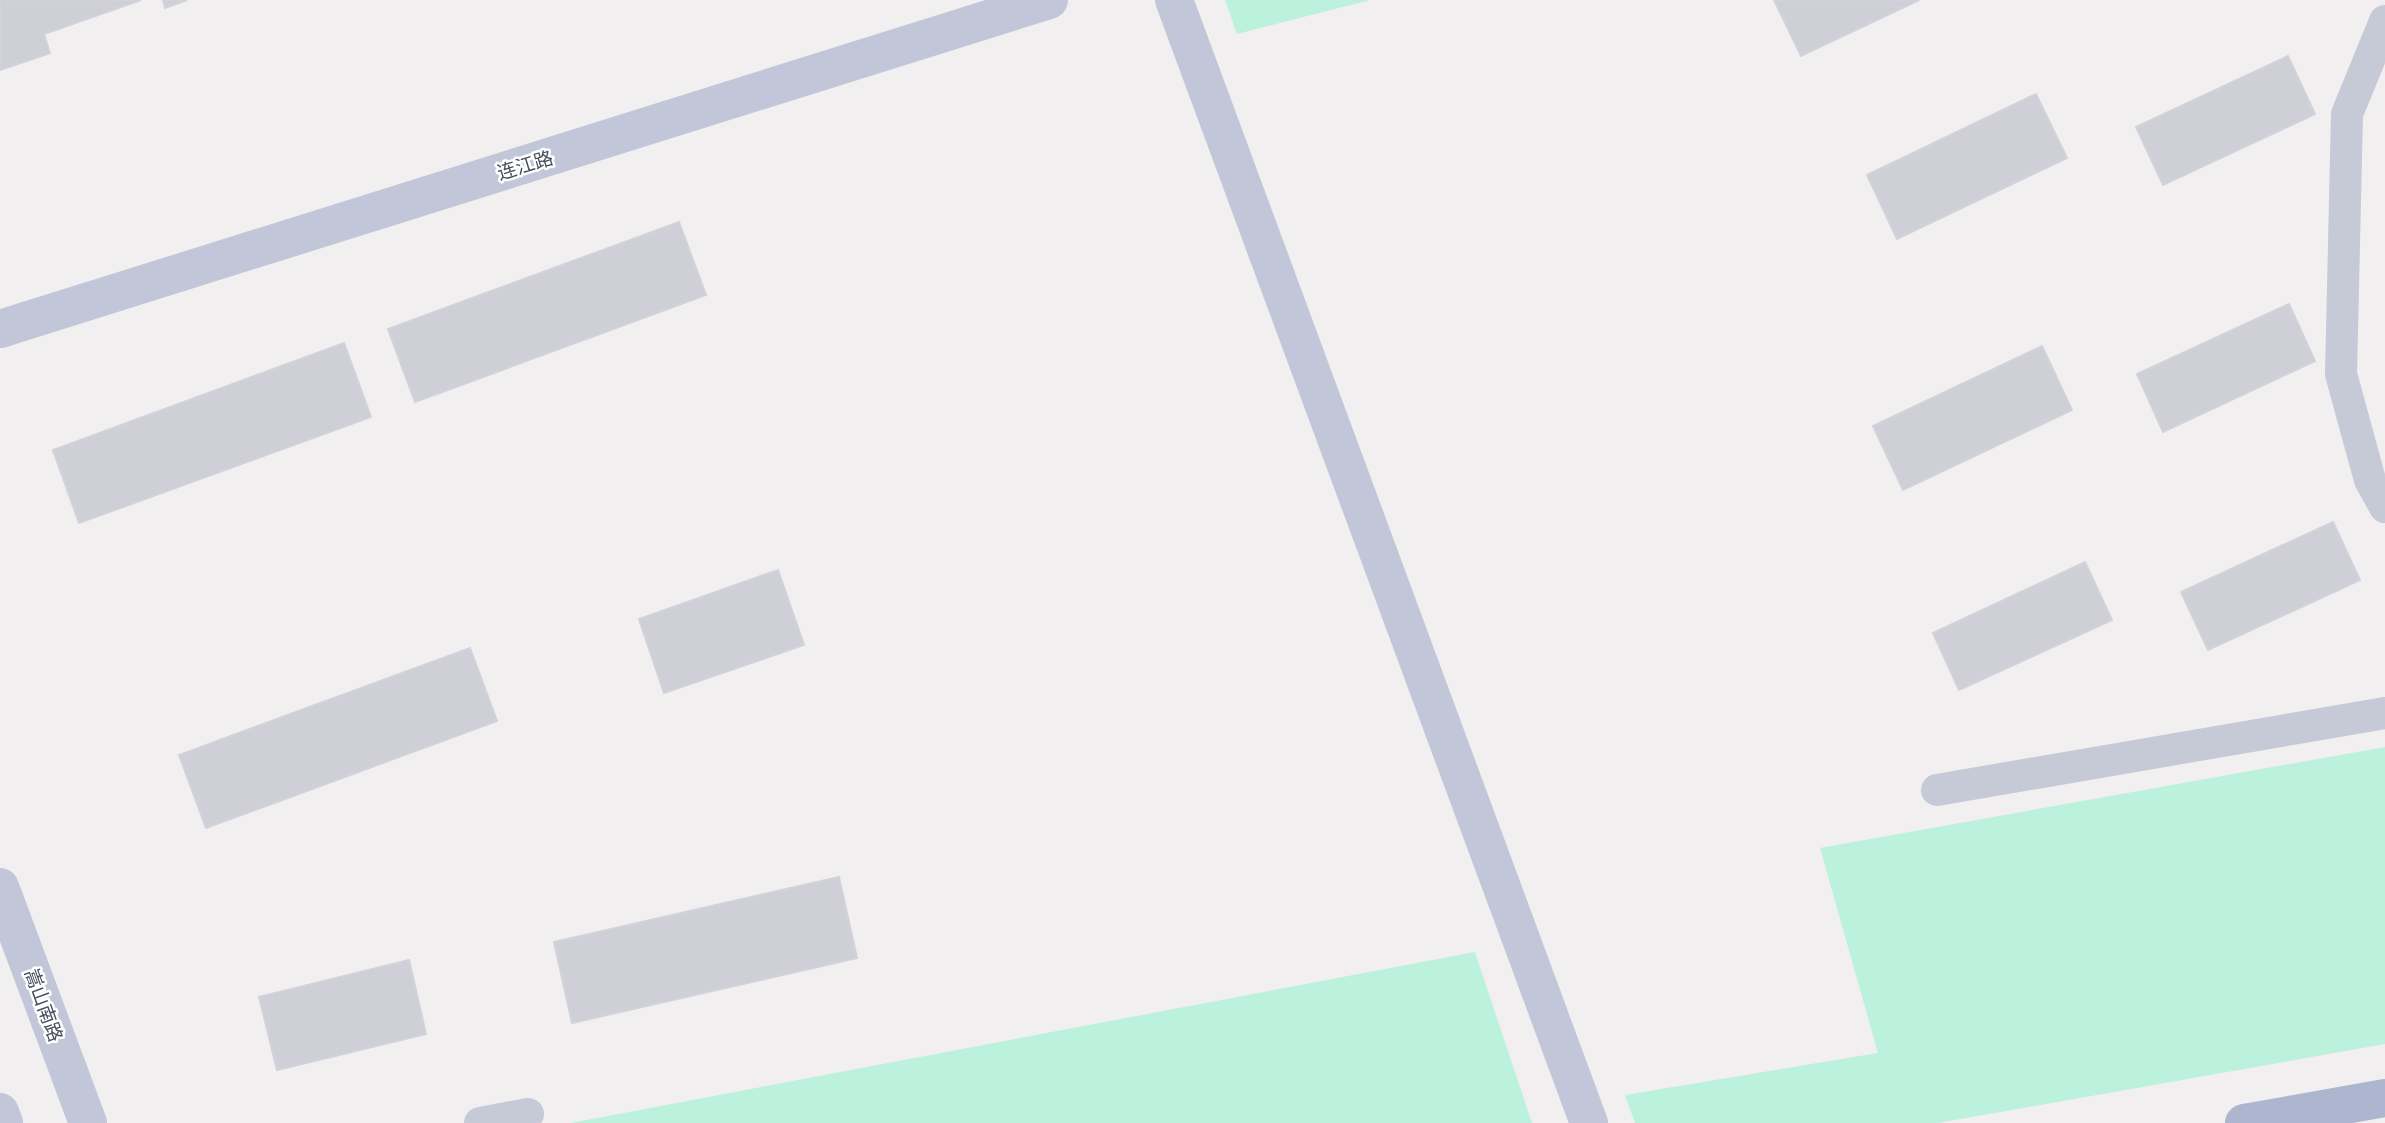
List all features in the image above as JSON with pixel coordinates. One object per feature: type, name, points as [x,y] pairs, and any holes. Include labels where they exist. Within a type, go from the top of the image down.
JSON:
[{"type":"main road","points":[[2244,1123],[2385,1098]]},
{"type":"street","name":"连江路","points":[[0,329],[1049,0]]},
{"type":"street","points":[[1174,0],[1589,1123]]},
{"type":"street","points":[[2385,21],[2347,114],[2342,374],[2370,480],[2385,507]]},
{"type":"street","points":[[1937,790],[2385,713]]},
{"type":"street","name":"嵩山南路","points":[[0,887],[88,1123]]},
{"type":"street","points":[[0,1112],[4,1123]]},
{"type":"street","points":[[480,1123],[528,1114]]},
{"type":"green space","points":[[1225,0],[1370,0],[1237,34]]},
{"type":"green space","points":[[2385,747],[2385,1044],[1938,1123],[1635,1123],[1625,1095],[1878,1053],[1820,848]]},
{"type":"green space","points":[[1475,952],[1532,1123],[571,1123]]},
{"type":"building","points":[[0,0],[141,0],[44,34],[50,53],[0,70]]},
{"type":"building","points":[[163,0],[187,0],[165,8]]},
{"type":"building","points":[[1774,0],[1919,0],[1801,56]]},
{"type":"building","points":[[2288,56],[2315,114],[2163,185],[2136,127]]},
{"type":"building","points":[[2036,94],[2067,158],[1897,239],[1867,175]]},
{"type":"building","points":[[679,222],[706,295],[415,402],[388,329]]},
{"type":"building","points":[[2289,304],[2315,361],[2163,432],[2137,374]]},
{"type":"building","points":[[344,343],[371,417],[79,523],[53,450]]},
{"type":"building","points":[[2042,346],[2072,410],[1903,490],[1873,426]]},
{"type":"building","points":[[2333,522],[2360,580],[2208,650],[2181,592]]},
{"type":"building","points":[[2085,562],[2112,620],[1959,690],[1933,633]]},
{"type":"building","points":[[778,570],[804,645],[664,693],[639,619]]},
{"type":"building","points":[[470,648],[497,721],[206,828],[179,755]]},
{"type":"building","points":[[839,877],[857,958],[572,1023],[554,942]]},
{"type":"building","points":[[409,960],[426,1034],[277,1070],[259,997]]}]
